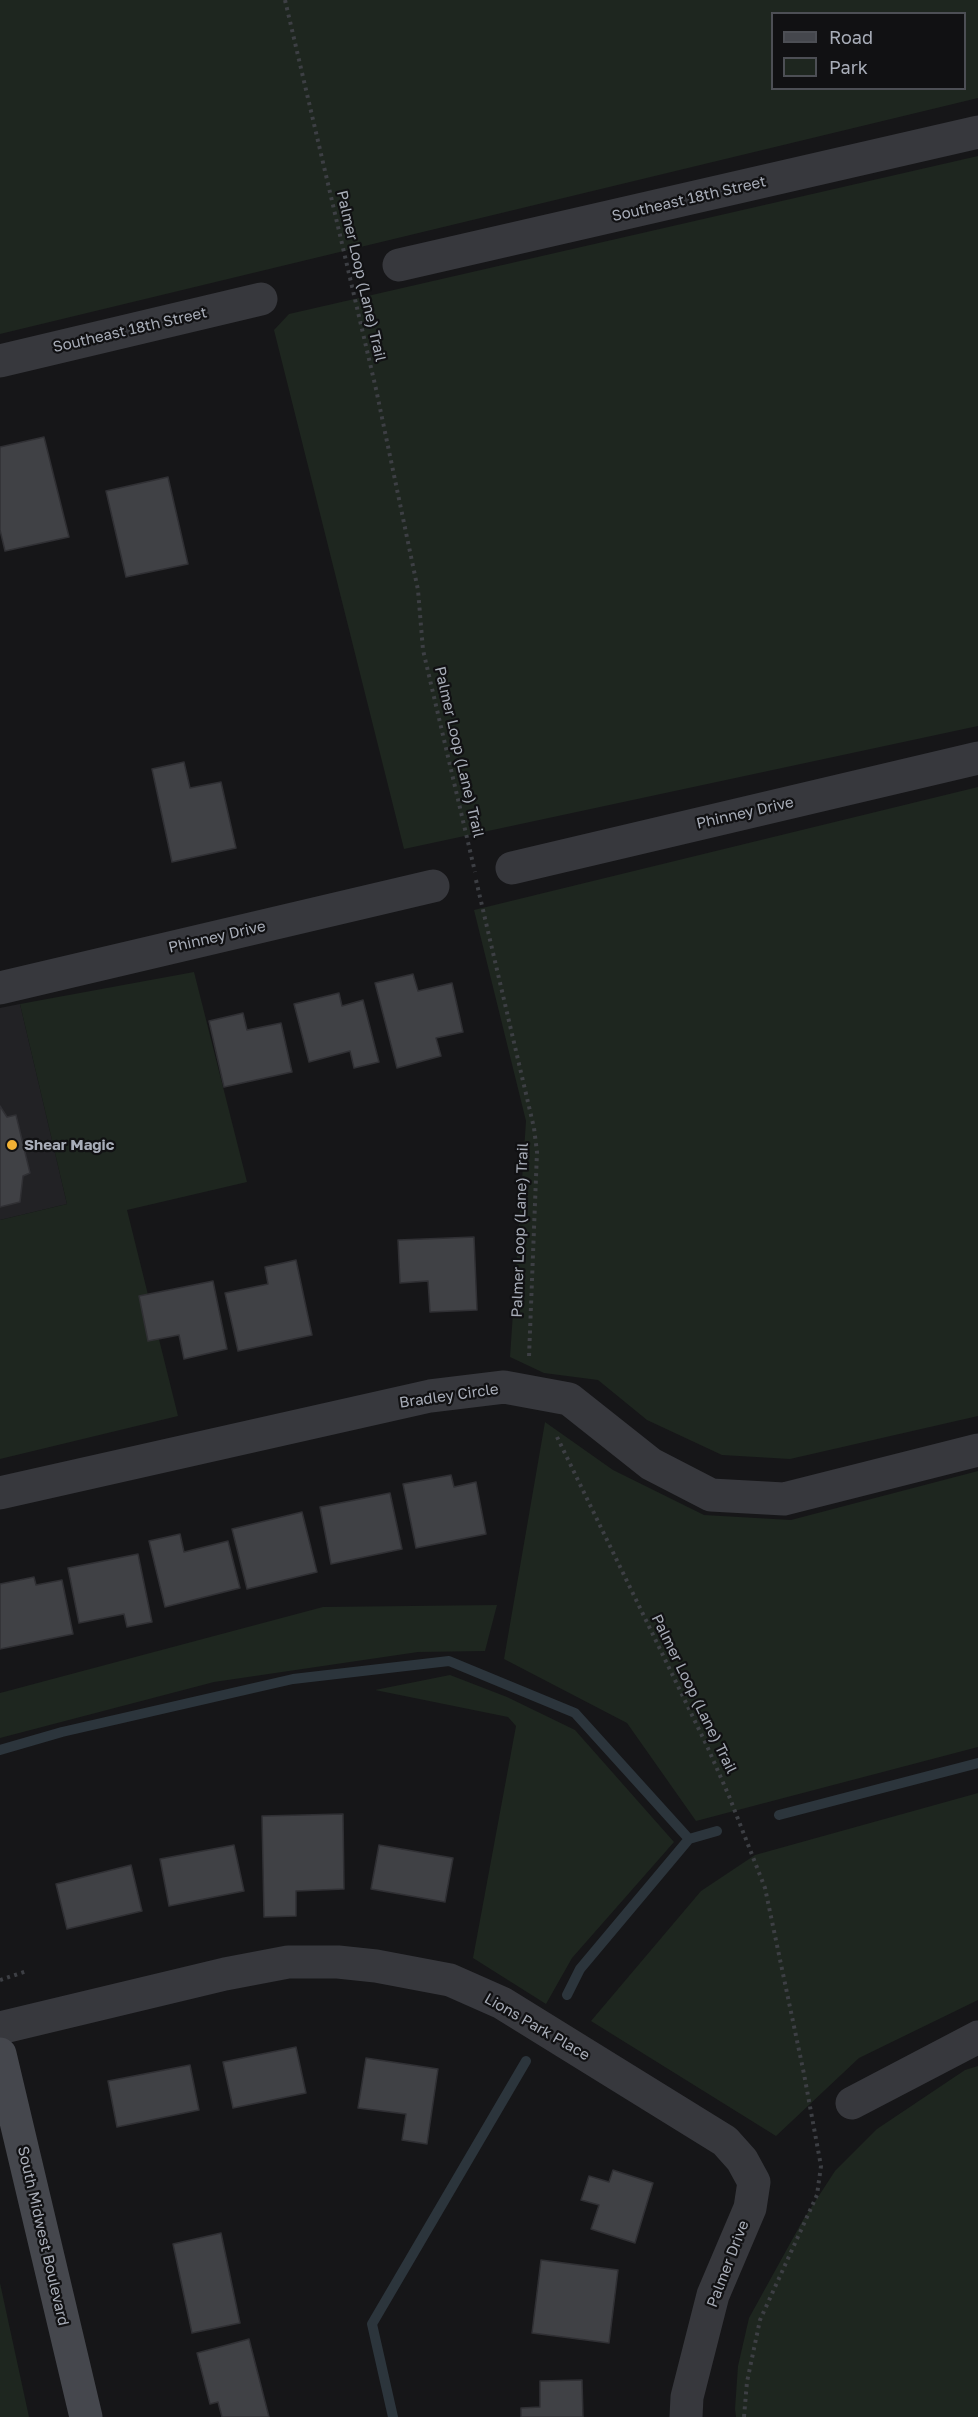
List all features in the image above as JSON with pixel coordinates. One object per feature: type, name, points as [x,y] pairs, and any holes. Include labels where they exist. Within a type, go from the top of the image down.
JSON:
[{"type":"main road","name":"South Midwest Boulevard","points":[[0,2054],[86,2417]]},
{"type":"street","name":"Southeast 18th Street","points":[[399,265],[978,132]]},
{"type":"street","name":"Southeast 18th Street","points":[[0,361],[261,299]]},
{"type":"street","name":"Phinney Drive","points":[[512,868],[978,758]]},
{"type":"street","name":"Phinney Drive","points":[[0,988],[433,886]]},
{"type":"street","name":"Bradley Circle","points":[[0,1493],[430,1395],[504,1388],[569,1399],[651,1464],[711,1495],[784,1499],[978,1450]]},
{"type":"street","name":"Lions Park Place","points":[[0,2028],[225,1974],[288,1962],[338,1962],[366,1965],[450,1980],[502,2003],[725,2141],[742,2160],[754,2182]]},
{"type":"street","points":[[852,2103],[978,2037]]},
{"type":"street","name":"Palmer Drive","points":[[687,2417],[687,2397],[713,2295],[750,2208],[754,2182]]},
{"type":"path","name":"Palmer Loop (Lane) Trail","points":[[285,0],[375,389],[416,579],[423,650],[534,1128],[537,1152],[528,1351],[535,1392],[734,1806],[765,1888],[804,2074],[821,2166],[817,2195],[760,2320],[747,2382],[744,2417]]},
{"type":"path","points":[[0,1980],[27,1971]]},
{"type":"shaded area","points":[[20,1004],[67,1204],[0,1220],[0,1008]]},
{"type":"green space","points":[[0,0],[978,0],[978,98],[0,334]]},
{"type":"green space","points":[[978,156],[978,726],[404,849],[274,330],[289,314]]},
{"type":"green space","points":[[978,787],[978,1416],[790,1459],[722,1455],[647,1420],[598,1380],[544,1373],[510,1357],[526,1121],[474,910]]},
{"type":"green space","points":[[194,972],[247,1182],[127,1210],[178,1416],[0,1459],[0,1220],[67,1204],[20,1004]]},
{"type":"green space","points":[[545,1422],[613,1470],[704,1515],[791,1520],[978,1471],[978,1747],[696,1821],[627,1723],[504,1659]]},
{"type":"green space","points":[[497,1605],[485,1651],[418,1652],[214,1682],[0,1738],[0,1693],[323,1607]]},
{"type":"green space","points":[[450,1675],[507,1697],[575,1730],[674,1842],[572,1958],[546,2004],[473,1958],[516,1726],[508,1717],[375,1690]]},
{"type":"green space","points":[[978,1793],[978,2000],[859,2058],[776,2136],[591,2021],[701,1891],[755,1855]]},
{"type":"green space","points":[[978,2066],[978,2417],[736,2417],[738,2366],[749,2318],[803,2220],[835,2171],[877,2129],[965,2070]]},
{"type":"green space","points":[[0,2283],[29,2417],[0,2417]]},
{"type":"building","points":[[44,437],[69,537],[5,551],[0,530],[0,447]]},
{"type":"building","points":[[168,477],[188,564],[126,577],[106,491]]},
{"type":"building","points":[[184,762],[190,788],[221,782],[236,848],[172,862],[152,769]]},
{"type":"building","points":[[413,974],[418,991],[452,983],[463,1032],[436,1038],[441,1056],[397,1068],[375,983]]},
{"type":"building","points":[[339,993],[342,1006],[363,1000],[379,1062],[354,1068],[350,1051],[309,1062],[294,1004]]},
{"type":"building","points":[[243,1013],[247,1030],[281,1023],[292,1072],[224,1087],[209,1021]]},
{"type":"building","name":"Shear Magic","points":[[0,1106],[7,1117],[16,1115],[30,1173],[23,1176],[20,1202],[0,1207]]},
{"type":"building","points":[[474,1237],[477,1310],[430,1312],[428,1281],[400,1283],[398,1240]]},
{"type":"building","points":[[296,1260],[312,1335],[238,1351],[225,1293],[268,1284],[265,1267]]},
{"type":"building","points":[[213,1281],[227,1349],[184,1359],[179,1335],[148,1341],[139,1296]]},
{"type":"building","points":[[451,1475],[454,1487],[476,1482],[486,1534],[416,1548],[403,1484]]},
{"type":"building","points":[[390,1493],[402,1549],[331,1564],[320,1507]]},
{"type":"building","points":[[302,1512],[317,1572],[247,1589],[232,1529]]},
{"type":"building","points":[[180,1534],[184,1552],[228,1541],[240,1588],[165,1607],[149,1541]]},
{"type":"building","points":[[138,1554],[152,1622],[127,1627],[124,1614],[79,1623],[68,1568]]},
{"type":"building","points":[[34,1577],[36,1585],[62,1580],[73,1634],[0,1649],[0,1584]]},
{"type":"building","points":[[343,1814],[344,1889],[296,1891],[296,1916],[264,1917],[262,1816]]},
{"type":"building","points":[[234,1845],[244,1891],[169,1906],[160,1859]]},
{"type":"building","points":[[379,1845],[453,1858],[445,1902],[371,1889]]},
{"type":"building","points":[[131,1865],[142,1911],[67,1929],[56,1884]]},
{"type":"building","points":[[296,2047],[306,2093],[233,2108],[223,2062]]},
{"type":"building","points":[[366,2058],[438,2069],[427,2144],[402,2140],[406,2114],[358,2108]]},
{"type":"building","points":[[190,2065],[199,2110],[117,2127],[108,2081]]},
{"type":"building","points":[[613,2170],[653,2183],[635,2243],[591,2229],[599,2205],[581,2200],[589,2176],[609,2182]]},
{"type":"building","points":[[221,2233],[240,2323],[192,2333],[173,2244]]},
{"type":"building","points":[[541,2260],[618,2270],[609,2343],[532,2333]]},
{"type":"building","points":[[249,2339],[269,2417],[222,2417],[218,2402],[210,2404],[197,2353]]},
{"type":"building","points":[[582,2380],[583,2417],[521,2417],[521,2408],[540,2407],[540,2381]]},
{"type":"waterway","points":[[0,1750],[62,1732],[293,1679],[449,1661],[575,1713],[689,1839]]},
{"type":"waterway","points":[[779,1815],[978,1763]]},
{"type":"waterway","points":[[567,1995],[580,1969],[689,1839],[717,1831]]},
{"type":"waterway","points":[[393,2417],[372,2324],[526,2061]]},
{"type":"place","name":"Shear Magic","points":[[12,1145]]}]
